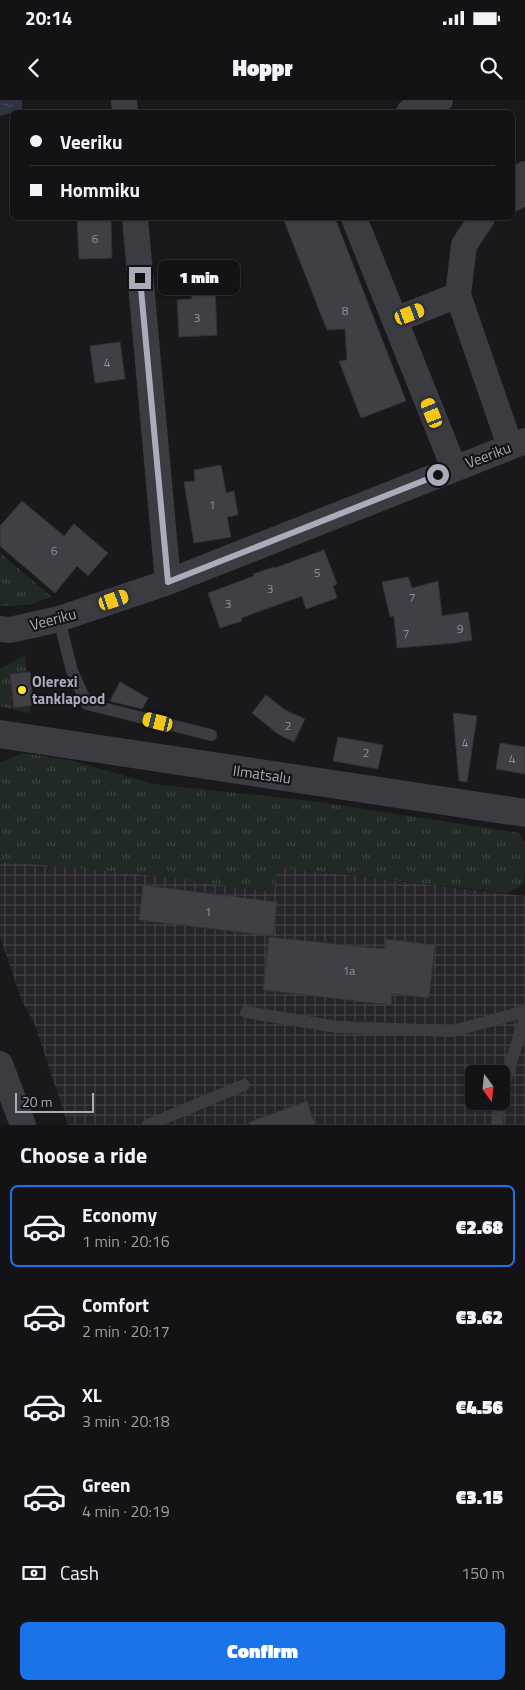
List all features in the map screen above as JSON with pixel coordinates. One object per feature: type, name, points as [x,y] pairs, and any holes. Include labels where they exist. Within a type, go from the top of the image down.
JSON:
[{"type":"street","points":[[414,110],[440,100]]},
{"type":"street","points":[[515,197],[521,194],[525,174]]},
{"type":"street","points":[[134,220],[168,582]]},
{"type":"street","points":[[355,220],[454,468]]},
{"type":"street","points":[[481,220],[464,244],[458,295],[517,443]]},
{"type":"street","points":[[395,320],[458,295]]},
{"type":"street","name":"Veeriku","points":[[0,629],[10,630],[59,619],[168,582],[517,443]]},
{"type":"street","name":"Ilmatsalu","points":[[0,734],[525,812]]},
{"type":"street","points":[[0,749],[33,739]]},
{"type":"street","points":[[0,1064],[22,1125]]},
{"type":"lane","points":[[59,619],[72,671],[87,704],[211,736]]},
{"type":"lane","points":[[246,1012],[338,1027],[453,1031],[525,1011]]},
{"type":"lane","points":[[510,1065],[525,1016]]},
{"type":"lane","points":[[148,1125],[244,1085]]},
{"type":"lane","points":[[497,1125],[498,1110]]},
{"type":"shaded area","points":[[0,861],[138,874],[273,892],[278,867],[525,896],[525,1125],[68,1125],[35,1025],[22,1001],[0,937]]},
{"type":"green space","points":[[0,553],[52,597],[29,605],[0,606]]},
{"type":"green space","points":[[25,655],[31,714],[0,706],[0,669]]},
{"type":"green space","points":[[24,753],[69,760],[154,784],[312,801],[519,833],[525,842],[523,885],[506,893],[278,867],[274,892],[138,874],[0,861],[0,762]]},
{"type":"water","points":[[0,100],[22,100],[22,110],[10,110],[10,113],[0,116]]},
{"type":"building","points":[[77,220],[111,220],[112,258],[79,259]]},
{"type":"building","points":[[284,220],[336,220],[406,401],[361,418],[339,361],[347,360],[345,329],[327,330]]},
{"type":"building","points":[[214,262],[217,335],[179,337],[177,300],[192,299],[188,266]]},
{"type":"building","points":[[120,342],[125,379],[95,383],[90,346]]},
{"type":"building","points":[[221,465],[226,493],[234,491],[238,515],[227,517],[231,537],[194,543],[184,482],[195,481],[194,470]]},
{"type":"building","points":[[22,501],[64,536],[74,524],[108,553],[88,576],[77,566],[55,593],[0,546],[0,526]]},
{"type":"building","points":[[324,550],[337,584],[333,586],[337,598],[306,609],[302,596],[241,618],[242,621],[220,628],[208,593],[254,576],[253,574]]},
{"type":"building","points":[[408,577],[412,588],[438,581],[442,616],[468,612],[472,640],[397,648],[394,616],[390,617],[382,582]]},
{"type":"building","name":"Olerexi tanklapood","points":[[30,672],[33,705],[14,708],[10,674]]},
{"type":"building","points":[[120,682],[148,698],[142,709],[110,701]]},
{"type":"building","points":[[266,695],[285,710],[305,719],[294,742],[278,734],[252,713]]},
{"type":"building","points":[[453,713],[477,716],[467,782],[459,781]]},
{"type":"building","points":[[338,737],[383,745],[378,769],[333,761]]},
{"type":"building","points":[[500,743],[525,747],[525,774],[496,769]]},
{"type":"building","points":[[143,885],[277,902],[273,936],[139,920]]},
{"type":"building","points":[[269,937],[385,949],[386,939],[435,945],[429,998],[392,994],[391,1005],[263,990]]},
{"type":"building","points":[[307,1101],[315,1125],[249,1125],[249,1122]]},
{"type":"place","name":"Olerexi tanklapood","points":[[22,690]]},
{"type":"route","points":[[140,278],[168,582],[438,475]]}]
